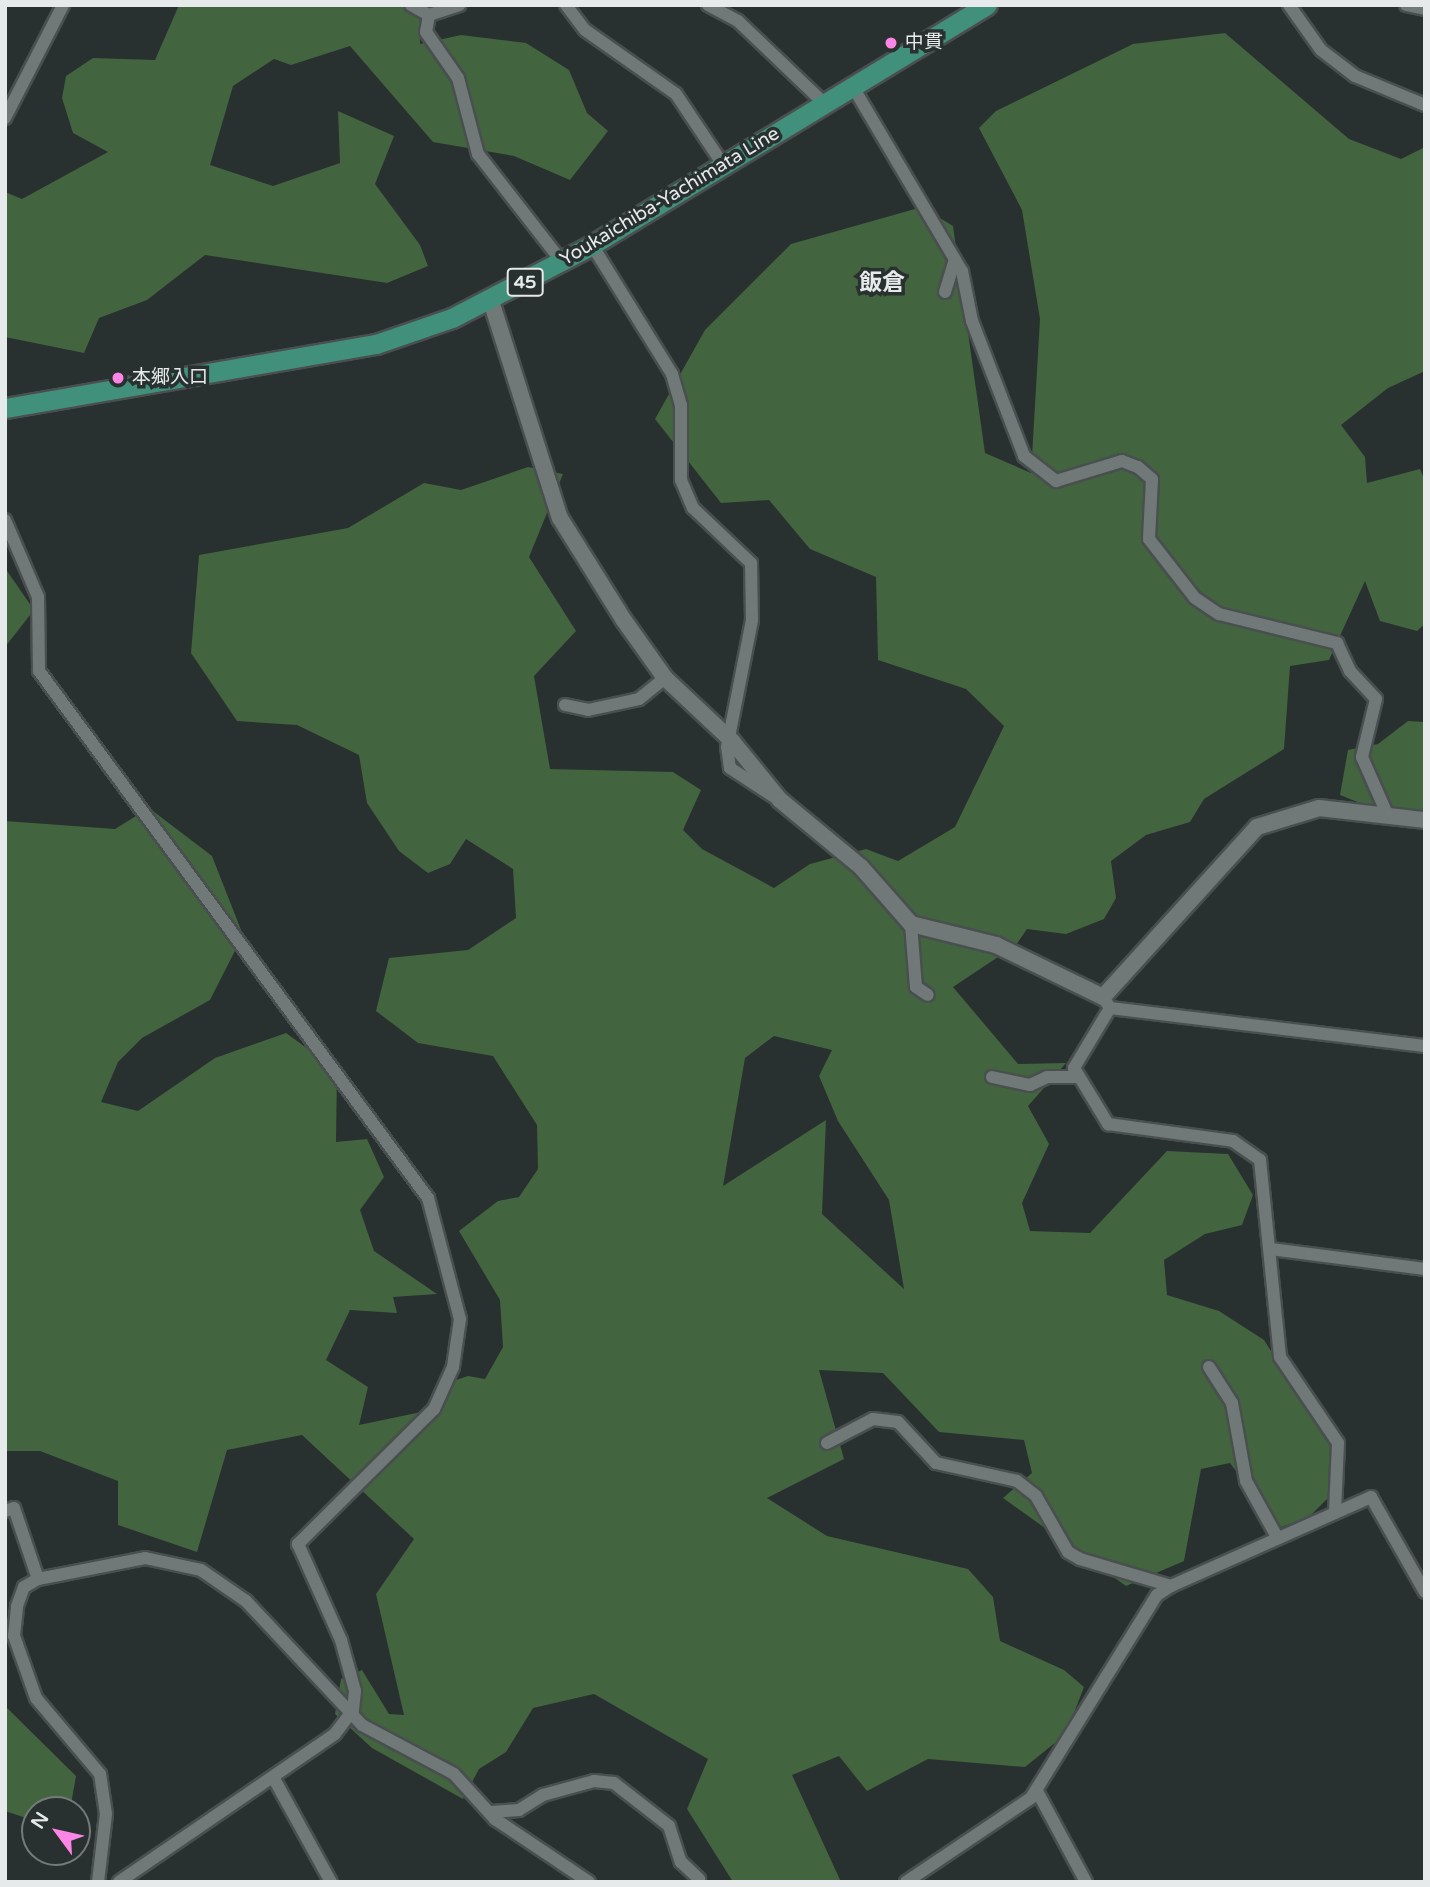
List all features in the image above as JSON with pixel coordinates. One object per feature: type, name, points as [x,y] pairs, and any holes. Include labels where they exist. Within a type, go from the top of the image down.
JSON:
[{"type":"main road","name":"Youkaichiba-Yachimata Line","points":[[5,408],[376,344],[491,301],[592,245],[987,5]]},
{"type":"street","points":[[5,118],[63,5]]},
{"type":"street","points":[[411,5],[429,15],[459,5]]},
{"type":"street","points":[[1289,5],[1321,50],[1355,76],[1425,106]]},
{"type":"street","points":[[1406,5],[1425,9]]},
{"type":"street","points":[[714,6],[792,68],[825,104]]},
{"type":"street","points":[[574,7],[585,30],[676,94],[723,166]]},
{"type":"street","points":[[429,15],[426,32],[458,78],[478,154],[562,262]]},
{"type":"street","points":[[853,88],[955,259],[1024,456],[1056,481],[1122,461],[1138,467],[1152,479],[1149,539],[1195,598],[1219,614],[1337,643],[1350,671],[1376,699],[1362,757],[1388,816]]},
{"type":"street","points":[[592,245],[672,374],[681,405],[681,480],[693,508],[751,563],[752,620],[732,741]]},
{"type":"street","points":[[945,292],[955,259]]},
{"type":"street","points":[[491,301],[560,518],[665,678],[732,741],[780,800],[861,867],[911,924],[996,945],[1107,1002],[1425,1046]]},
{"type":"street","points":[[5,520],[38,597],[39,671],[304,1022],[428,1198],[438,1227],[460,1319],[447,1387],[434,1409],[298,1544],[341,1640],[355,1692],[353,1710],[335,1734],[119,1882]]},
{"type":"street","points":[[565,705],[588,710],[639,699],[665,678]]},
{"type":"street","points":[[1335,1513],[1338,1443],[1284,1367],[1263,1168],[1250,1147],[1108,1124],[1076,1077],[1074,1068],[1107,1002],[1257,827],[1319,808],[1425,820]]},
{"type":"street","points":[[911,924],[916,987],[928,995]]},
{"type":"street","points":[[992,1077],[1030,1085],[1047,1077],[1076,1077]]},
{"type":"street","points":[[1271,1249],[1425,1269]]},
{"type":"street","points":[[1209,1367],[1233,1403],[1246,1481],[1277,1537]]},
{"type":"street","points":[[827,1443],[873,1419],[898,1422],[936,1463],[1017,1481],[1036,1496],[1068,1552],[1080,1559],[1171,1586]]},
{"type":"street","points":[[906,1882],[1037,1791],[1157,1595],[1171,1586],[1371,1497],[1425,1592]]},
{"type":"street","points":[[5,1511],[14,1508],[38,1579]]},
{"type":"street","points":[[97,1882],[106,1814],[100,1774],[36,1698],[14,1636],[24,1587],[38,1579],[128,1559],[201,1570],[278,1628],[353,1710],[362,1725],[454,1773],[491,1812],[589,1882]]},
{"type":"street","points":[[273,1777],[331,1882]]},
{"type":"street","points":[[491,1812],[519,1810],[543,1795],[594,1781],[614,1783],[669,1826],[681,1862],[699,1879]]},
{"type":"street","points":[[1037,1791],[1086,1882]]},
{"type":"green space","points":[[179,5],[400,5],[420,17],[420,44],[461,35],[526,43],[569,70],[587,113],[608,131],[570,180],[514,156],[433,142],[350,46],[291,65],[274,59],[233,86],[210,165],[273,186],[340,163],[338,111],[394,136],[375,184],[420,245],[428,266],[387,283],[205,255],[147,300],[99,318],[84,353],[5,337],[5,192],[22,199],[108,152],[73,133],[62,98],[66,76],[93,58],[155,60]]},
{"type":"green space","points":[[1225,33],[1349,139],[1401,159],[1425,147],[1425,371],[1388,388],[1341,425],[1365,457],[1367,483],[1420,469],[1425,481],[1425,624],[1417,631],[1380,621],[1365,581],[1329,660],[1290,666],[1284,749],[1204,799],[1190,822],[1146,835],[1111,861],[1116,898],[1104,919],[1066,934],[1027,929],[1016,945],[953,987],[1018,1064],[1066,1063],[1028,1106],[1049,1144],[1022,1203],[1030,1231],[1090,1233],[1167,1151],[1228,1154],[1253,1195],[1242,1225],[1205,1234],[1164,1260],[1167,1295],[1219,1311],[1264,1340],[1332,1447],[1329,1497],[1308,1518],[1278,1528],[1230,1463],[1201,1469],[1184,1561],[1126,1586],[1003,1498],[1032,1473],[1024,1440],[939,1432],[883,1373],[819,1370],[844,1459],[767,1498],[827,1536],[968,1569],[993,1597],[1000,1641],[1064,1670],[1084,1687],[1066,1734],[1025,1767],[928,1759],[867,1791],[839,1756],[792,1775],[841,1882],[733,1882],[687,1809],[708,1759],[594,1694],[533,1708],[506,1752],[479,1769],[463,1799],[372,1748],[335,1714],[341,1679],[362,1670],[389,1714],[404,1715],[376,1594],[414,1539],[302,1435],[227,1450],[197,1552],[118,1525],[118,1481],[40,1451],[6,1451],[5,1459],[5,821],[115,829],[149,808],[212,856],[243,935],[210,1000],[142,1038],[118,1062],[101,1102],[138,1111],[215,1058],[286,1033],[337,1070],[336,1142],[367,1139],[384,1177],[360,1210],[374,1251],[437,1294],[393,1297],[397,1313],[350,1310],[326,1360],[368,1387],[359,1425],[426,1411],[441,1385],[468,1376],[485,1379],[503,1347],[500,1300],[459,1231],[498,1201],[519,1197],[538,1169],[537,1125],[493,1056],[418,1043],[376,1011],[389,958],[468,950],[516,918],[513,869],[466,839],[450,864],[428,873],[399,851],[367,803],[359,755],[297,725],[237,721],[191,653],[199,555],[348,528],[424,483],[461,490],[528,467],[563,474],[529,557],[576,631],[534,676],[550,769],[673,772],[701,790],[683,830],[702,849],[774,888],[810,864],[866,849],[898,861],[955,827],[1004,726],[966,689],[878,660],[876,577],[810,549],[769,500],[721,503],[655,419],[705,330],[791,244],[922,207],[953,226],[985,453],[1031,473],[1040,319],[1022,210],[979,128],[996,111],[1133,44]],"holes":[[[774,1036],[832,1050],[819,1076],[838,1121],[889,1200],[904,1289],[822,1214],[826,1120],[723,1186],[745,1058]]]},
{"type":"green space","points":[[5,568],[34,610],[5,647]]},
{"type":"green space","points":[[1408,721],[1425,722],[1425,814],[1407,822],[1340,795],[1348,750],[1378,744]]},
{"type":"green space","points":[[5,1706],[76,1776],[72,1796],[21,1796],[21,1816],[5,1811]]},
{"type":"place","name":"中貫","points":[[891,43]]},
{"type":"place","name":"本郷入口","points":[[118,378]]},
{"type":"district","name":"飯倉","points":[[882,283]]}]
